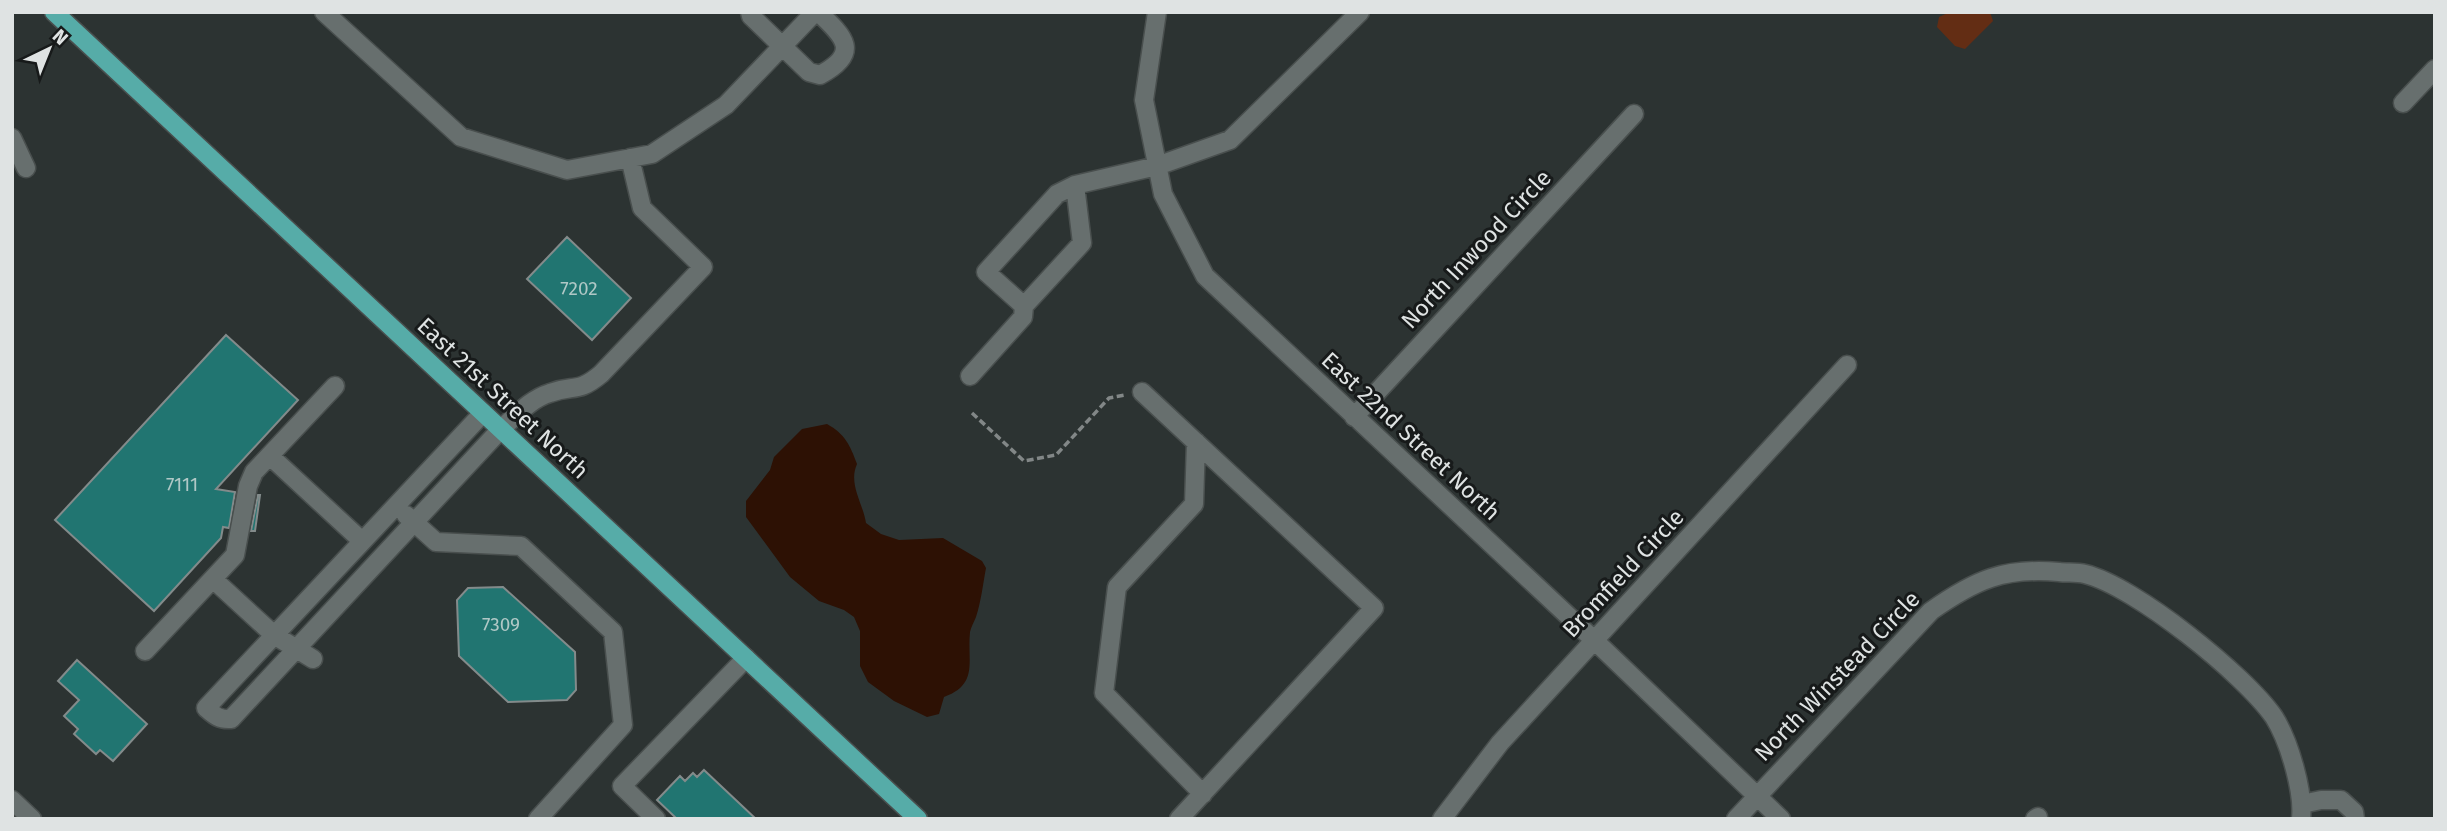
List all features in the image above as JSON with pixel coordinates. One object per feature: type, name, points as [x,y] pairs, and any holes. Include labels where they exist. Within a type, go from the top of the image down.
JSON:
[{"type":"main road","name":"East 21st Street North","points":[[54,12],[918,819]]},
{"type":"street","points":[[324,12],[461,137],[568,170],[652,154],[726,105],[783,46],[816,12],[839,32],[846,44],[844,56],[833,68],[820,75],[809,72],[783,46],[751,16],[750,12]]},
{"type":"street","points":[[1024,306],[986,272],[1057,194],[1075,185],[1157,166],[1230,140],[1360,12]]},
{"type":"street","name":"East 22nd Street North","points":[[1152,14],[1144,100],[1157,166],[1163,194],[1205,276],[1781,819]]},
{"type":"street","points":[[2403,103],[2435,69]]},
{"type":"street","name":"North Inwood Circle","points":[[1354,417],[1634,114]]},
{"type":"street","points":[[12,138],[26,168]]},
{"type":"street","points":[[483,412],[206,708],[215,717],[230,719],[501,429],[530,403],[550,392],[586,387],[703,267],[642,208],[630,158]]},
{"type":"street","points":[[970,376],[1023,317],[1024,306],[1082,243],[1075,185]]},
{"type":"street","name":"Bromfield Circle","points":[[1442,819],[1500,743],[1847,365]]},
{"type":"street","points":[[145,651],[235,555],[248,486],[254,472],[335,386]]},
{"type":"street","points":[[1142,392],[1374,608],[1179,819]]},
{"type":"street","points":[[1196,442],[1194,504],[1117,587],[1104,693],[1203,794]]},
{"type":"street","points":[[270,456],[362,541]]},
{"type":"street","points":[[396,505],[436,542],[521,546],[613,632],[623,725],[538,819]]},
{"type":"street","name":"North Winstead Circle","points":[[1736,819],[1931,611],[1956,593],[1982,580],[2014,571],[2084,574],[2116,585],[2142,601],[2210,654],[2253,691],[2275,719],[2286,744],[2302,812]]},
{"type":"street","points":[[213,579],[274,635],[313,659]]},
{"type":"street","points":[[656,819],[622,786],[746,658]]},
{"type":"street","points":[[12,800],[32,819]]},
{"type":"street","points":[[2302,812],[2321,800],[2341,800],[2354,812],[2355,819]]},
{"type":"path","points":[[972,413],[1024,461],[1056,455],[1109,398],[1142,392]]},
{"type":"shaded area","points":[[1950,12],[1990,12],[1993,21],[1965,49],[1955,46],[1937,27],[1939,17]]},
{"type":"shaded area","points":[[827,424],[843,436],[857,464],[855,486],[866,523],[881,534],[899,540],[943,538],[982,561],[986,568],[976,617],[970,632],[967,679],[955,692],[944,697],[939,714],[927,717],[894,701],[868,682],[860,666],[860,631],[854,617],[844,610],[819,601],[790,577],[746,517],[746,501],[770,470],[774,457],[802,429]]},
{"type":"building","points":[[567,237],[631,298],[592,340],[527,279]]},
{"type":"building","points":[[226,335],[298,400],[216,489],[235,492],[229,528],[223,527],[221,538],[154,611],[55,520]]},
{"type":"building","points":[[258,495],[255,531],[251,531]]},
{"type":"building","points":[[503,587],[575,652],[576,690],[567,700],[508,702],[459,656],[457,600],[468,588]]},
{"type":"building","points":[[77,660],[147,724],[113,761],[100,750],[96,754],[74,734],[78,729],[64,716],[79,700],[58,681]]},
{"type":"building","points":[[704,770],[756,819],[677,819],[657,800],[680,776],[685,781],[693,773],[697,777]]}]
